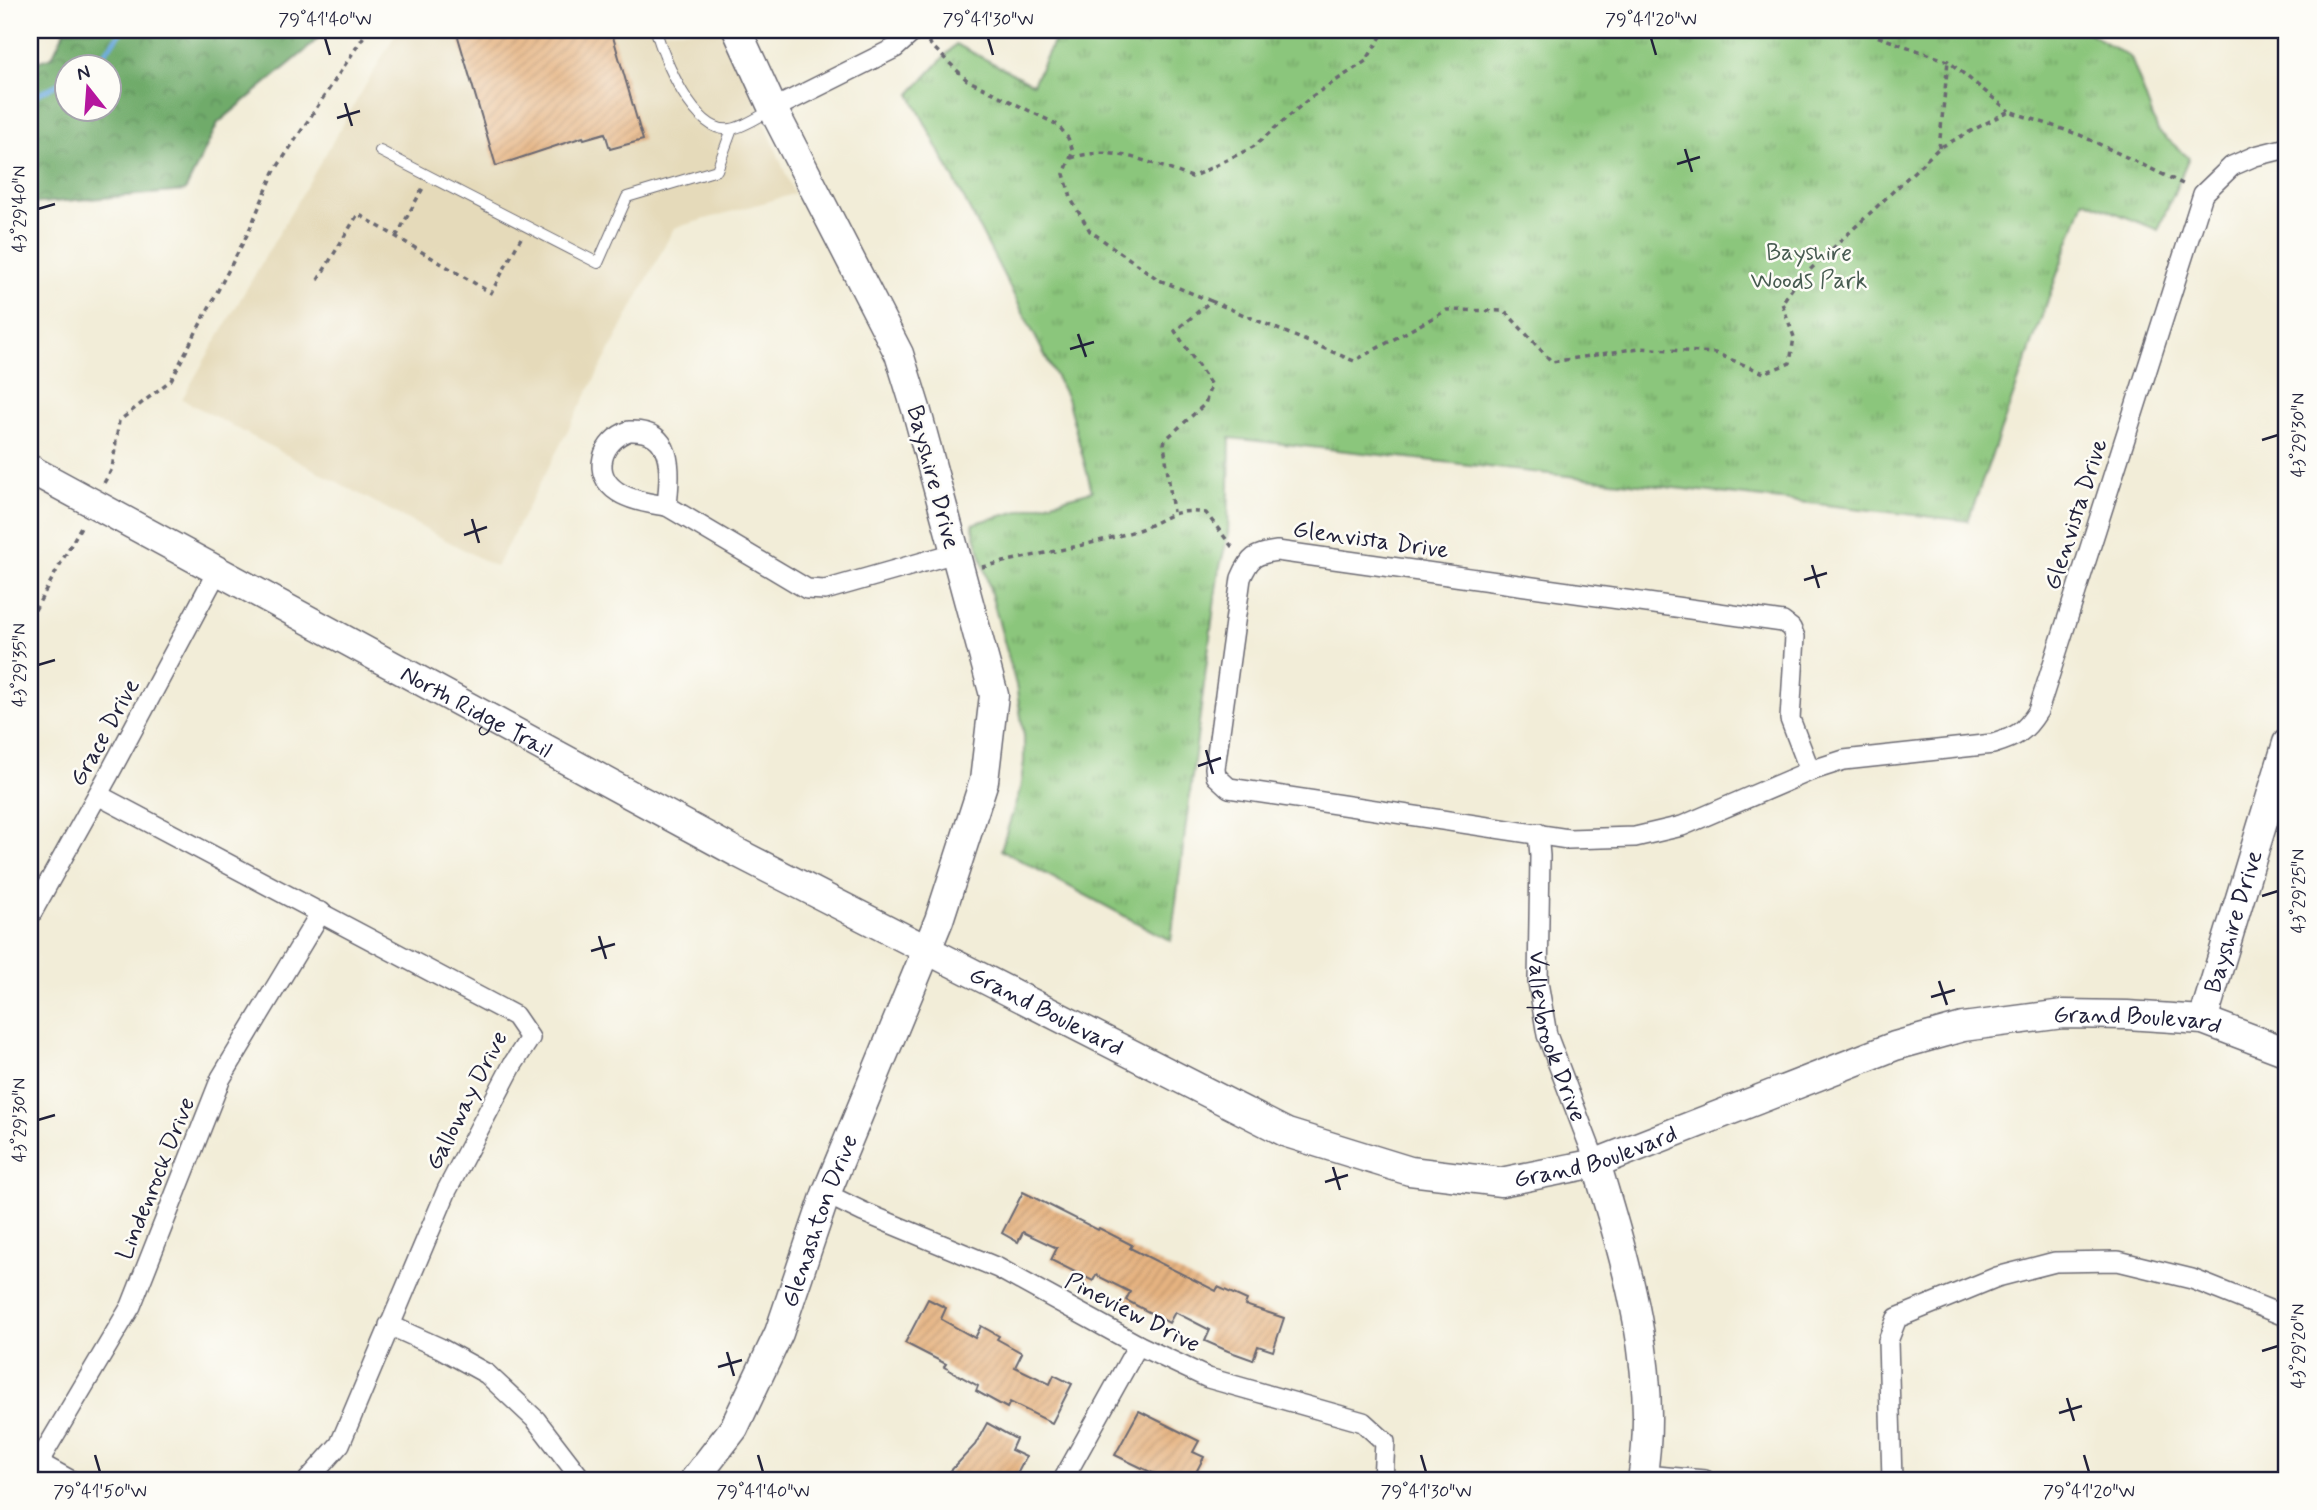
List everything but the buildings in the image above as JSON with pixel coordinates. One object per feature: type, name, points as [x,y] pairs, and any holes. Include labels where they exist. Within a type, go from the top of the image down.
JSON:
[{"type":"street","name":"Bayshire Drive","points":[[737,30],[773,109],[899,354],[994,695],[984,781],[939,920],[926,950]]},
{"type":"street","points":[[773,109],[921,36]]},
{"type":"street","name":"Glenvista Drive","points":[[1810,771],[1790,719],[1795,637],[1791,628],[1783,622],[1278,551],[1260,553],[1247,563],[1241,578],[1215,760],[1216,776],[1228,788],[1568,839],[1635,837],[1682,826],[1810,771],[1844,760],[1993,744],[2013,738],[2028,727],[2038,711],[2203,194],[2232,166],[2255,156],[2287,148]]},
{"type":"street","name":"North Ridge Trail","points":[[30,469],[737,853],[926,950]]},
{"type":"street","points":[[667,506],[807,589],[825,590],[955,553]]},
{"type":"street","name":"Grace Drive","points":[[30,916],[218,570]]},
{"type":"street","name":"Bayshire Drive","points":[[2203,1020],[2282,772],[2287,743]]},
{"type":"street","name":"Galloway Drive","points":[[98,795],[515,1016],[530,1038],[513,1064],[447,1190],[340,1444],[308,1480]]},
{"type":"street","name":"Valleybrook Drive","points":[[1538,833],[1538,982],[1547,1035],[1596,1163],[1639,1328],[1648,1404],[1647,1454],[1642,1478]]},
{"type":"street","name":"Lindenrock Drive","points":[[34,1461],[131,1306],[221,1078],[321,912]]},
{"type":"street","name":"Grand Boulevard","points":[[926,950],[1287,1133],[1410,1171],[1501,1182],[1596,1163],[1895,1046],[1963,1027],[2063,1014],[2203,1020],[2287,1052]]},
{"type":"street","name":"Glenashton Drive","points":[[694,1480],[734,1428],[779,1333],[826,1194],[926,950]]},
{"type":"street","name":"Pineview Drive","points":[[826,1194],[998,1268],[1138,1345],[1208,1378],[1363,1422],[1385,1442],[1383,1480]]},
{"type":"street","points":[[1892,1480],[1888,1341],[1897,1318],[1909,1313],[1997,1277],[2056,1262],[2118,1261],[2192,1279],[2287,1317]]},
{"type":"street","points":[[389,1325],[440,1348],[487,1374],[536,1420],[582,1480]]},
{"type":"street","points":[[1063,1480],[1138,1345]]},
{"type":"street","points":[[34,1461],[70,1480]]},
{"type":"street","points":[[1642,1478],[1705,1480]]},
{"type":"lane","points":[[656,30],[688,103],[716,128],[732,129],[773,109]]},
{"type":"lane","points":[[380,151],[598,264],[627,197],[717,170],[732,129]]},
{"type":"path","points":[[30,36],[36,30]]},
{"type":"path","points":[[99,491],[112,469],[119,421],[171,380],[248,233],[274,172],[368,30]]},
{"type":"path","points":[[1070,159],[1091,152],[1122,154],[1192,177],[1253,147],[1311,97],[1366,61],[1385,30]]},
{"type":"path","points":[[1859,30],[1948,61],[2009,111],[2080,135],[2185,185]]},
{"type":"path","points":[[921,36],[967,80],[1058,125],[1068,138],[1073,151],[1064,174],[1072,201],[1090,231],[1158,280],[1354,361],[1447,310],[1505,311],[1552,362],[1639,348],[1715,353],[1764,373],[1790,363],[1794,337],[1782,303],[1796,283],[1939,148],[2009,111]]},
{"type":"path","points":[[1939,148],[1948,61]]},
{"type":"path","points":[[396,237],[429,176]]},
{"type":"path","points":[[318,280],[358,214],[491,293],[527,226]]},
{"type":"path","points":[[1173,512],[1165,440],[1205,404],[1211,386],[1175,331],[1211,301]]},
{"type":"path","points":[[982,566],[1137,530],[1173,512],[1188,510],[1206,513],[1233,548]]},
{"type":"path","points":[[30,619],[83,522]]},
{"type":"shaded area","points":[[398,30],[727,30],[794,194],[674,228],[496,567],[182,399]]},
{"type":"green space","points":[[65,30],[326,30],[305,51],[218,123],[185,191],[30,204],[30,64],[52,57],[52,122],[122,122],[122,52],[54,52]]},
{"type":"green space","name":"Bayshire Woods Park","points":[[1059,30],[2084,30],[2131,58],[2158,131],[2189,158],[2158,230],[2084,200],[1968,521],[1230,438],[1228,535],[1218,575],[1171,941],[1001,850],[1020,789],[1024,736],[1016,685],[972,524],[1092,491],[1067,398],[910,94],[956,44],[1033,84]]},
{"type":"waterway","points":[[105,52],[123,30]]},
{"type":"waterway","points":[[30,98],[52,87]]}]
